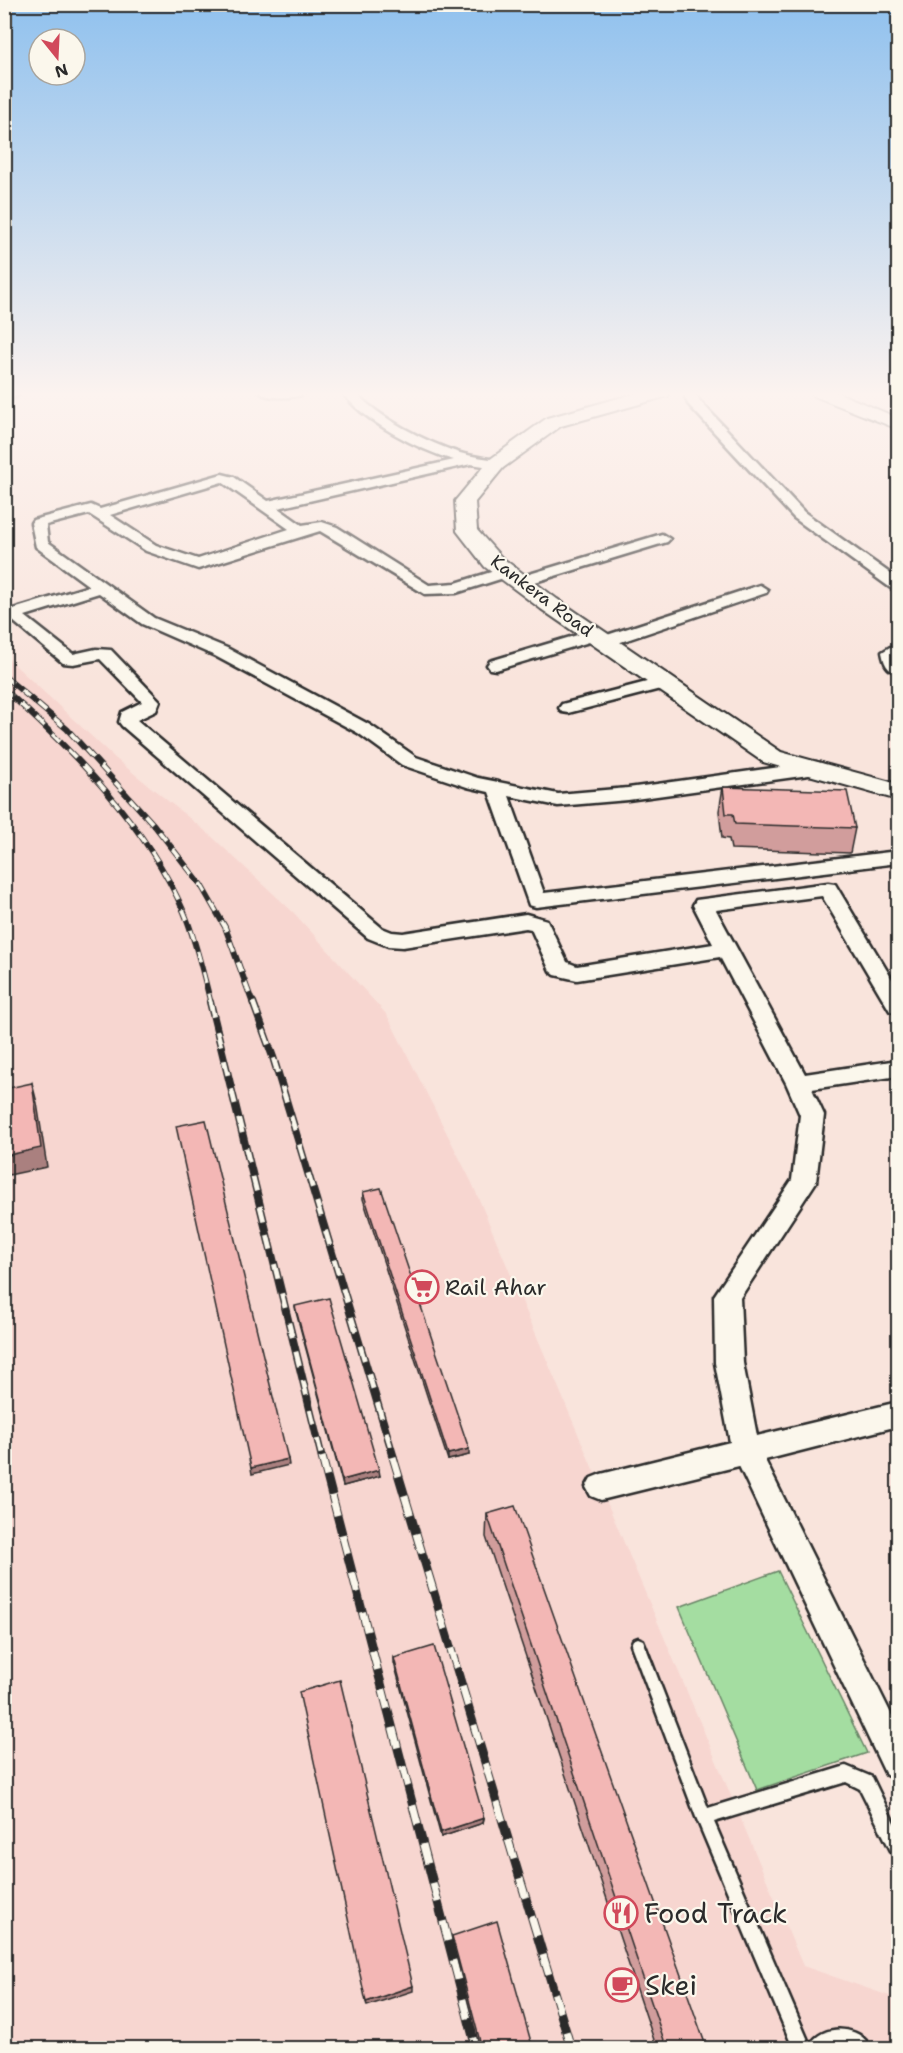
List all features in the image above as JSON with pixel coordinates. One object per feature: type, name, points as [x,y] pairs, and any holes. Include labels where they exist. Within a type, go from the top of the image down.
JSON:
[{"type":"street","points":[[98,514],[188,488]]},
{"type":"street","points":[[240,488],[301,531]]},
{"type":"street","points":[[266,506],[347,488]]},
{"type":"street","name":"Kankera Road","points":[[476,488],[465,501],[466,531],[493,562],[513,577],[662,683],[772,757],[898,792]]},
{"type":"street","points":[[774,488],[800,515],[898,586]]},
{"type":"street","points":[[662,539],[513,577],[437,591],[425,589],[332,530],[322,526],[198,564],[151,548],[91,509],[38,523],[41,544],[148,621],[221,652],[364,729],[410,761],[474,783],[558,800],[628,794],[816,768]]},
{"type":"street","points":[[101,587],[16,613],[15,616],[69,659],[77,660],[93,654],[105,654],[152,701],[150,707],[128,716],[128,722],[375,933],[388,939],[403,940],[526,921],[533,922],[540,926],[558,966],[563,970],[577,973],[726,949]]},
{"type":"street","points":[[496,665],[598,638],[760,590]]},
{"type":"street","points":[[568,708],[662,683]]},
{"type":"street","points":[[497,788],[536,900],[898,857]]},
{"type":"street","points":[[898,1006],[828,889],[703,905],[798,1083],[812,1115],[804,1182],[727,1296],[729,1362],[746,1451],[898,1763]]},
{"type":"street","points":[[798,1083],[898,1068]]},
{"type":"street","points":[[601,1487],[898,1414]]},
{"type":"lane","points":[[639,1645],[704,1816],[802,2049]]},
{"type":"lane","points":[[704,1816],[846,1774],[866,1783],[898,1847]]},
{"type":"lane","points":[[817,2049],[828,2039],[837,2037],[846,2039],[861,2049]]},
{"type":"shaded area","points":[[4,655],[116,759],[209,834],[293,912],[387,1015],[472,1183],[803,1966],[895,1998],[898,2006],[898,2048],[5,2048]]},
{"type":"green space","points":[[778,1571],[867,1753],[757,1790],[679,1607]]},
{"type":"building","points":[[723,787],[847,791],[855,828],[735,824],[733,814],[726,814]]},
{"type":"building","points":[[32,1083],[41,1148],[4,1156],[4,1089]]},
{"type":"building","points":[[206,1120],[288,1459],[251,1468],[176,1126]]},
{"type":"building","points":[[381,1188],[469,1449],[448,1454],[363,1192]]},
{"type":"building","points":[[329,1298],[379,1470],[342,1480],[295,1306]]},
{"type":"building","points":[[515,1506],[707,2049],[667,2049],[487,1514]]},
{"type":"building","points":[[434,1646],[484,1818],[441,1832],[394,1658]]},
{"type":"building","points":[[340,1680],[413,1986],[366,2002],[299,1692]]},
{"type":"building","points":[[497,1921],[533,2049],[482,2049],[452,1936]]},
{"type":"railway","points":[[4,676],[67,729],[154,825],[201,885],[225,927],[253,1004]]},
{"type":"railway","points":[[4,689],[82,764],[129,819],[150,849],[184,912],[196,946],[211,1004]]},
{"type":"railway","points":[[210,1002],[322,1458]]},
{"type":"railway","points":[[253,1002],[273,1057],[394,1458]]},
{"type":"railway","points":[[322,1457],[476,2048]]},
{"type":"railway","points":[[393,1457],[571,2048]]},
{"type":"place","name":"Rail Ahar","points":[[422,1287]]},
{"type":"place","name":"Food Track","points":[[621,1913]]},
{"type":"place","name":"Skei","points":[[622,1985]]}]
